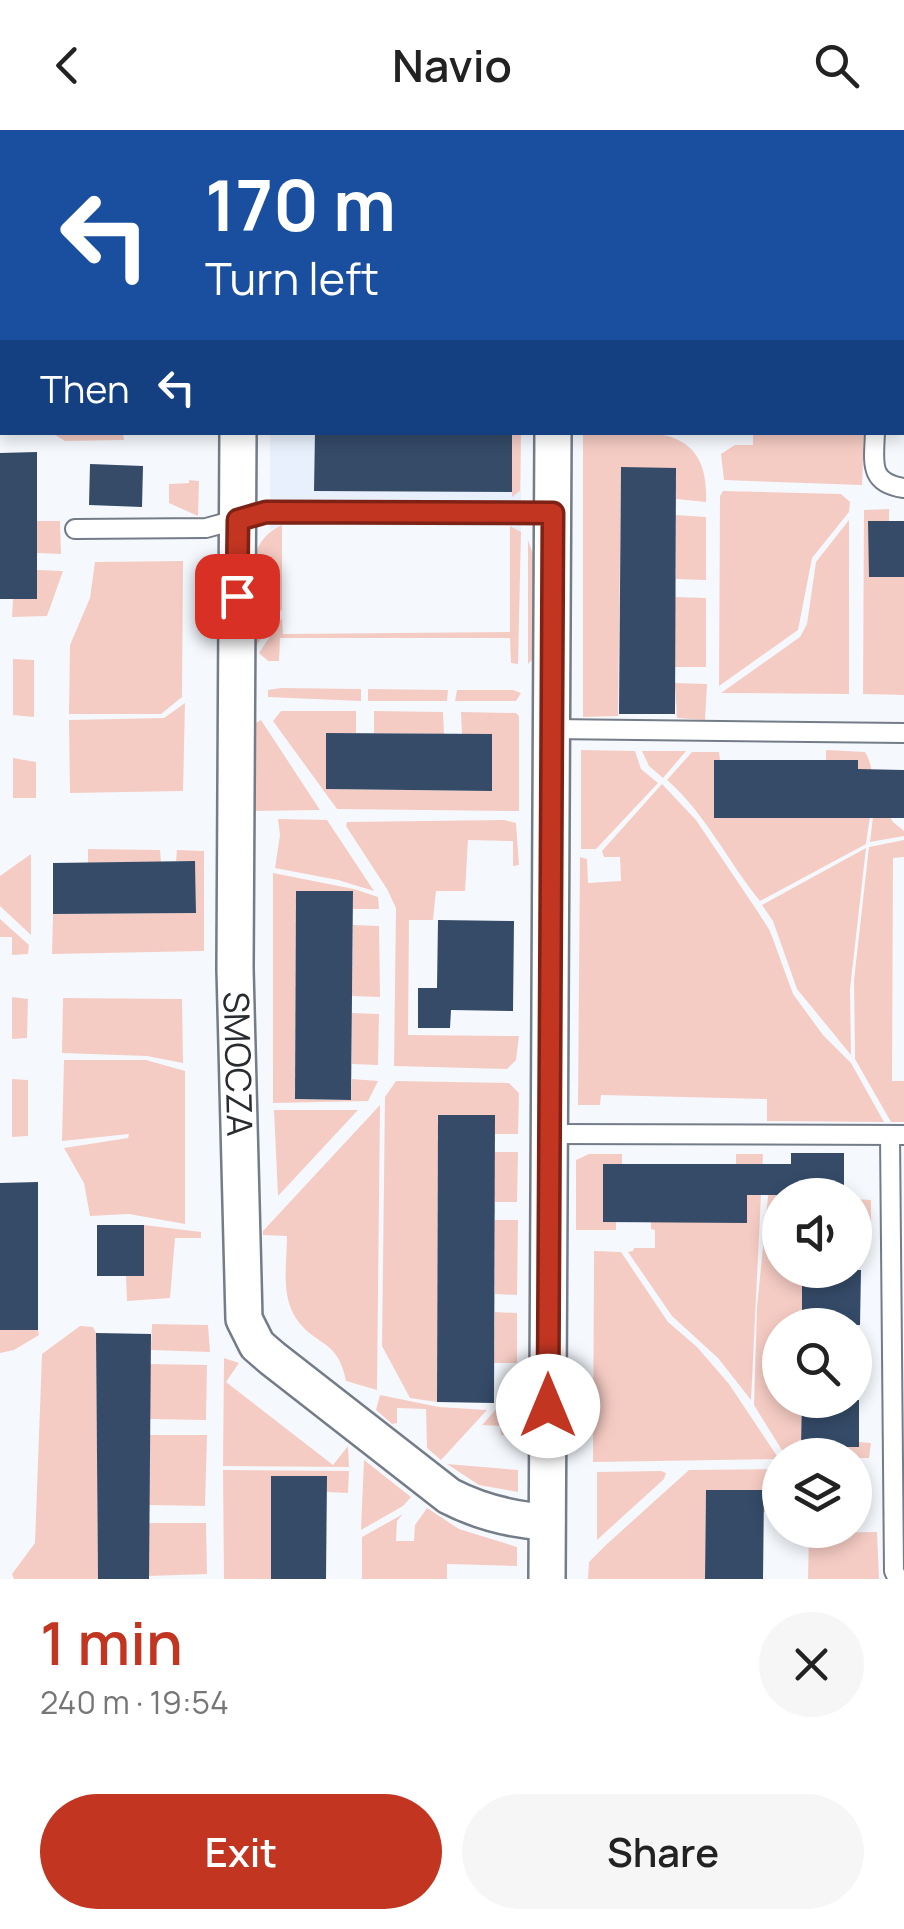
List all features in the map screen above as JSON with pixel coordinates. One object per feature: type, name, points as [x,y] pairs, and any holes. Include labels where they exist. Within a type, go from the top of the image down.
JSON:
[{"type":"street","name":"SMOCZA","points":[[238,435],[235,969],[244,1319],[258,1345],[272,1358],[449,1496],[476,1509],[548,1522]]},
{"type":"street","points":[[547,1579],[553,435]]},
{"type":"lane","points":[[875,435],[874,468],[878,476],[884,483],[904,488]]},
{"type":"lane","points":[[75,529],[206,528],[266,512],[553,513]]},
{"type":"lane","points":[[552,729],[904,733]]},
{"type":"lane","points":[[549,1134],[897,1135],[894,1572],[898,1579]]},
{"type":"shaded area","points":[[55,435],[123,435],[124,440],[65,441]]},
{"type":"shaded area","points":[[270,435],[521,435],[521,532],[510,526],[282,525],[270,530]]},
{"type":"shaded area","points":[[512,435],[521,435],[520,491],[512,497]]},
{"type":"shaded area","points":[[583,435],[668,436],[684,443],[697,456],[704,475],[706,502],[676,499],[676,468],[621,468],[618,716],[583,717]]},
{"type":"shaded area","points":[[753,435],[864,435],[862,485],[724,480],[721,454],[735,445],[753,445]]},
{"type":"shaded area","points":[[199,481],[198,516],[169,503],[169,484]]},
{"type":"shaded area","points":[[723,491],[841,494],[850,502],[849,512],[812,558],[798,630],[719,686],[720,496]]},
{"type":"shaded area","points":[[889,509],[889,521],[869,522],[869,576],[904,577],[904,695],[863,694],[864,510]]},
{"type":"shaded area","points":[[676,515],[706,517],[706,580],[676,579]]},
{"type":"shaded area","points":[[849,520],[849,694],[721,693],[800,637],[807,624],[816,562]]},
{"type":"shaded area","points":[[37,521],[60,521],[61,554],[37,553]]},
{"type":"shaded area","points":[[282,525],[282,609],[256,646],[250,594],[253,560],[268,534]]},
{"type":"shaded area","points":[[510,526],[521,532],[518,664],[511,663],[510,638],[280,638],[279,661],[268,661],[259,653],[282,618],[283,634],[510,632]]},
{"type":"shaded area","points":[[528,540],[538,568],[538,654],[528,664]]},
{"type":"shaded area","points":[[183,561],[182,697],[161,714],[69,714],[70,645],[90,598],[95,562]]},
{"type":"shaded area","points":[[37,570],[63,571],[47,616],[12,617],[13,599],[37,599]]},
{"type":"shaded area","points":[[675,597],[706,598],[706,667],[675,667]]},
{"type":"shaded area","points":[[13,659],[34,660],[34,717],[13,715]]},
{"type":"shaded area","points":[[675,683],[707,684],[705,720],[677,718]]},
{"type":"shaded area","points":[[361,689],[361,701],[268,697],[268,690]]},
{"type":"shaded area","points":[[368,689],[448,690],[447,701],[368,701]]},
{"type":"shaded area","points":[[457,690],[521,693],[516,701],[455,701]]},
{"type":"shaded area","points":[[185,703],[183,791],[70,793],[69,720],[164,718]]},
{"type":"shaded area","points":[[281,711],[356,711],[356,733],[327,733],[327,789],[491,791],[492,735],[462,734],[461,712],[516,713],[519,811],[337,809],[273,721]]},
{"type":"shaded area","points":[[374,711],[443,712],[444,734],[374,733]]},
{"type":"shaded area","points":[[261,720],[320,810],[252,811],[252,725]]},
{"type":"shaded area","points":[[581,750],[635,751],[641,769],[658,783],[596,849],[581,849]]},
{"type":"shaded area","points":[[826,750],[865,752],[869,761],[872,797],[866,844],[760,901],[693,808],[667,780],[692,752],[719,752],[720,760],[714,760],[714,818],[857,818],[858,760],[826,760]]},
{"type":"shaded area","points":[[642,751],[686,751],[663,778],[649,766]]},
{"type":"shaded area","points":[[13,758],[36,762],[36,798],[13,798]]},
{"type":"shaded area","points":[[662,784],[696,820],[758,912],[770,931],[793,994],[823,1035],[851,1063],[884,1122],[767,1121],[767,1099],[601,1095],[600,1105],[578,1105],[580,857],[587,859],[588,883],[621,881],[620,857],[604,857],[602,851]]},
{"type":"shaded area","points":[[876,792],[893,822],[904,831],[904,836],[870,842]]},
{"type":"shaded area","points":[[278,819],[327,820],[374,891],[275,868]]},
{"type":"shaded area","points":[[347,822],[516,823],[519,865],[513,866],[513,841],[468,840],[465,891],[436,891],[433,920],[409,920],[408,1035],[519,1036],[516,1060],[507,1069],[394,1066],[396,908]]},
{"type":"shaded area","points":[[904,840],[904,857],[893,858],[892,1081],[904,1081],[904,1122],[891,1122],[855,1059],[854,980],[869,847]]},
{"type":"shaded area","points":[[866,848],[850,989],[851,1055],[797,989],[773,921],[762,905]]},
{"type":"shaded area","points":[[88,849],[160,850],[161,862],[88,863]]},
{"type":"shaded area","points":[[177,850],[204,851],[204,951],[52,954],[53,914],[196,913],[195,862],[176,861]]},
{"type":"shaded area","points":[[31,854],[31,935],[0,906],[0,876]]},
{"type":"shaded area","points":[[273,873],[354,889],[378,897],[379,909],[353,909],[353,891],[296,891],[295,1099],[351,1100],[352,1079],[378,1081],[368,1101],[273,1103]]},
{"type":"shaded area","points":[[0,919],[29,945],[28,954],[12,955],[12,937],[0,937]]},
{"type":"shaded area","points":[[353,925],[379,926],[380,997],[352,996]]},
{"type":"shaded area","points":[[12,997],[28,999],[27,1038],[12,1039]]},
{"type":"shaded area","points":[[63,998],[182,999],[183,1063],[147,1056],[62,1053]]},
{"type":"shaded area","points":[[352,1013],[379,1014],[378,1065],[352,1064]]},
{"type":"shaded area","points":[[64,1060],[146,1060],[185,1071],[185,1224],[129,1214],[90,1216],[84,1183],[64,1148],[128,1138],[129,1134],[62,1141]]},
{"type":"shaded area","points":[[12,1079],[28,1080],[28,1136],[12,1137]]},
{"type":"shaded area","points":[[396,1081],[509,1083],[519,1093],[518,1134],[495,1134],[495,1115],[438,1115],[437,1402],[410,1398],[382,1346],[385,1097]]},
{"type":"shaded area","points":[[380,1105],[377,1390],[346,1381],[331,1349],[301,1325],[290,1306],[286,1286],[287,1236],[263,1235],[263,1231]]},
{"type":"shaded area","points":[[274,1110],[358,1110],[278,1196]]},
{"type":"shaded area","points":[[495,1152],[518,1152],[517,1202],[495,1202]]},
{"type":"shaded area","points":[[589,1154],[622,1154],[622,1165],[603,1165],[603,1221],[616,1222],[616,1230],[576,1230],[576,1160]]},
{"type":"shaded area","points":[[736,1154],[763,1154],[751,1400],[718,1358],[672,1316],[628,1252],[634,1248],[655,1248],[651,1222],[736,1166]]},
{"type":"shaded area","points":[[495,1220],[518,1220],[517,1295],[495,1294]]},
{"type":"shaded area","points":[[144,1225],[201,1232],[201,1238],[175,1238],[170,1298],[127,1301],[126,1276],[143,1276]]},
{"type":"shaded area","points":[[594,1251],[621,1252],[668,1322],[697,1347],[729,1384],[765,1438],[762,1459],[593,1462]]},
{"type":"shaded area","points":[[762,1257],[762,1288],[802,1288],[802,1308],[762,1308],[762,1418],[754,1405]]},
{"type":"shaded area","points":[[495,1312],[517,1313],[517,1363],[494,1363]]},
{"type":"shaded area","points":[[152,1324],[208,1325],[210,1352],[151,1350]]},
{"type":"shaded area","points":[[80,1326],[93,1327],[96,1333],[98,1579],[14,1579],[12,1574],[35,1543],[42,1354]]},
{"type":"shaded area","points":[[0,1330],[38,1330],[39,1335],[14,1350],[0,1353]]},
{"type":"shaded area","points":[[224,1358],[239,1363],[226,1382],[333,1465],[348,1446],[349,1467],[223,1466]]},
{"type":"shaded area","points":[[150,1364],[207,1365],[206,1420],[150,1419]]},
{"type":"shaded area","points":[[517,1386],[517,1436],[501,1435],[500,1426],[482,1425]]},
{"type":"shaded area","points":[[380,1395],[439,1407],[487,1410],[441,1460],[427,1448],[426,1409],[397,1408],[397,1423],[392,1424],[376,1410]]},
{"type":"shaded area","points":[[762,1418],[802,1418],[802,1438],[774,1438]]},
{"type":"shaded area","points":[[150,1435],[207,1435],[205,1506],[149,1505]]},
{"type":"shaded area","points":[[364,1460],[411,1497],[403,1506],[361,1530]]},
{"type":"shaded area","points":[[447,1464],[518,1470],[518,1492],[479,1485]]},
{"type":"shaded area","points":[[762,1469],[762,1490],[706,1490],[705,1579],[588,1579],[589,1562],[689,1470]]},
{"type":"shaded area","points":[[223,1470],[349,1471],[348,1493],[327,1492],[326,1476],[271,1476],[271,1579],[224,1579]]},
{"type":"shaded area","points":[[597,1472],[666,1473],[664,1479],[597,1540]]},
{"type":"shaded area","points":[[427,1508],[459,1529],[517,1547],[517,1566],[447,1564],[447,1579],[362,1579],[362,1537],[403,1514],[397,1521],[396,1541],[414,1541],[415,1525]]},
{"type":"shaded area","points":[[149,1523],[206,1523],[207,1574],[149,1576]]},
{"type":"shaded area","points":[[872,1532],[877,1532],[879,1579],[808,1579],[809,1548],[872,1548]]},
{"type":"building","points":[[315,435],[512,435],[512,492],[314,491]]},
{"type":"building","points":[[37,452],[37,599],[0,599],[0,453]]},
{"type":"building","points":[[90,464],[143,466],[142,507],[89,505]]},
{"type":"building","points":[[621,467],[676,468],[675,714],[619,714]]},
{"type":"building","points":[[868,521],[904,521],[904,577],[869,577]]},
{"type":"building","points":[[326,733],[492,734],[492,791],[326,789]]},
{"type":"building","points":[[714,760],[858,760],[858,769],[904,770],[904,818],[714,818]]},
{"type":"building","points":[[195,861],[196,913],[53,914],[53,863]]},
{"type":"building","points":[[296,891],[353,891],[351,1100],[295,1099]]},
{"type":"building","points":[[438,920],[514,921],[513,1011],[451,1010],[450,1028],[418,1028],[418,988],[437,988]]},
{"type":"building","points":[[438,1115],[495,1115],[494,1403],[437,1402]]},
{"type":"building","points":[[791,1153],[844,1153],[844,1178],[762,1178],[762,1195],[747,1195],[747,1223],[603,1222],[603,1164],[791,1164]]},
{"type":"building","points":[[38,1182],[38,1330],[0,1330],[0,1183]]},
{"type":"building","points":[[97,1225],[144,1225],[144,1276],[97,1276]]},
{"type":"building","points":[[802,1288],[861,1288],[860,1308],[802,1308]]},
{"type":"building","points":[[96,1333],[151,1334],[149,1579],[98,1579]]},
{"type":"building","points":[[802,1418],[859,1418],[859,1438],[801,1438]]},
{"type":"building","points":[[271,1476],[327,1476],[326,1579],[271,1579]]},
{"type":"building","points":[[706,1490],[762,1490],[763,1579],[705,1579]]},
{"type":"route","points":[[237,596],[238,520],[266,512],[553,513],[548,1406]]}]
